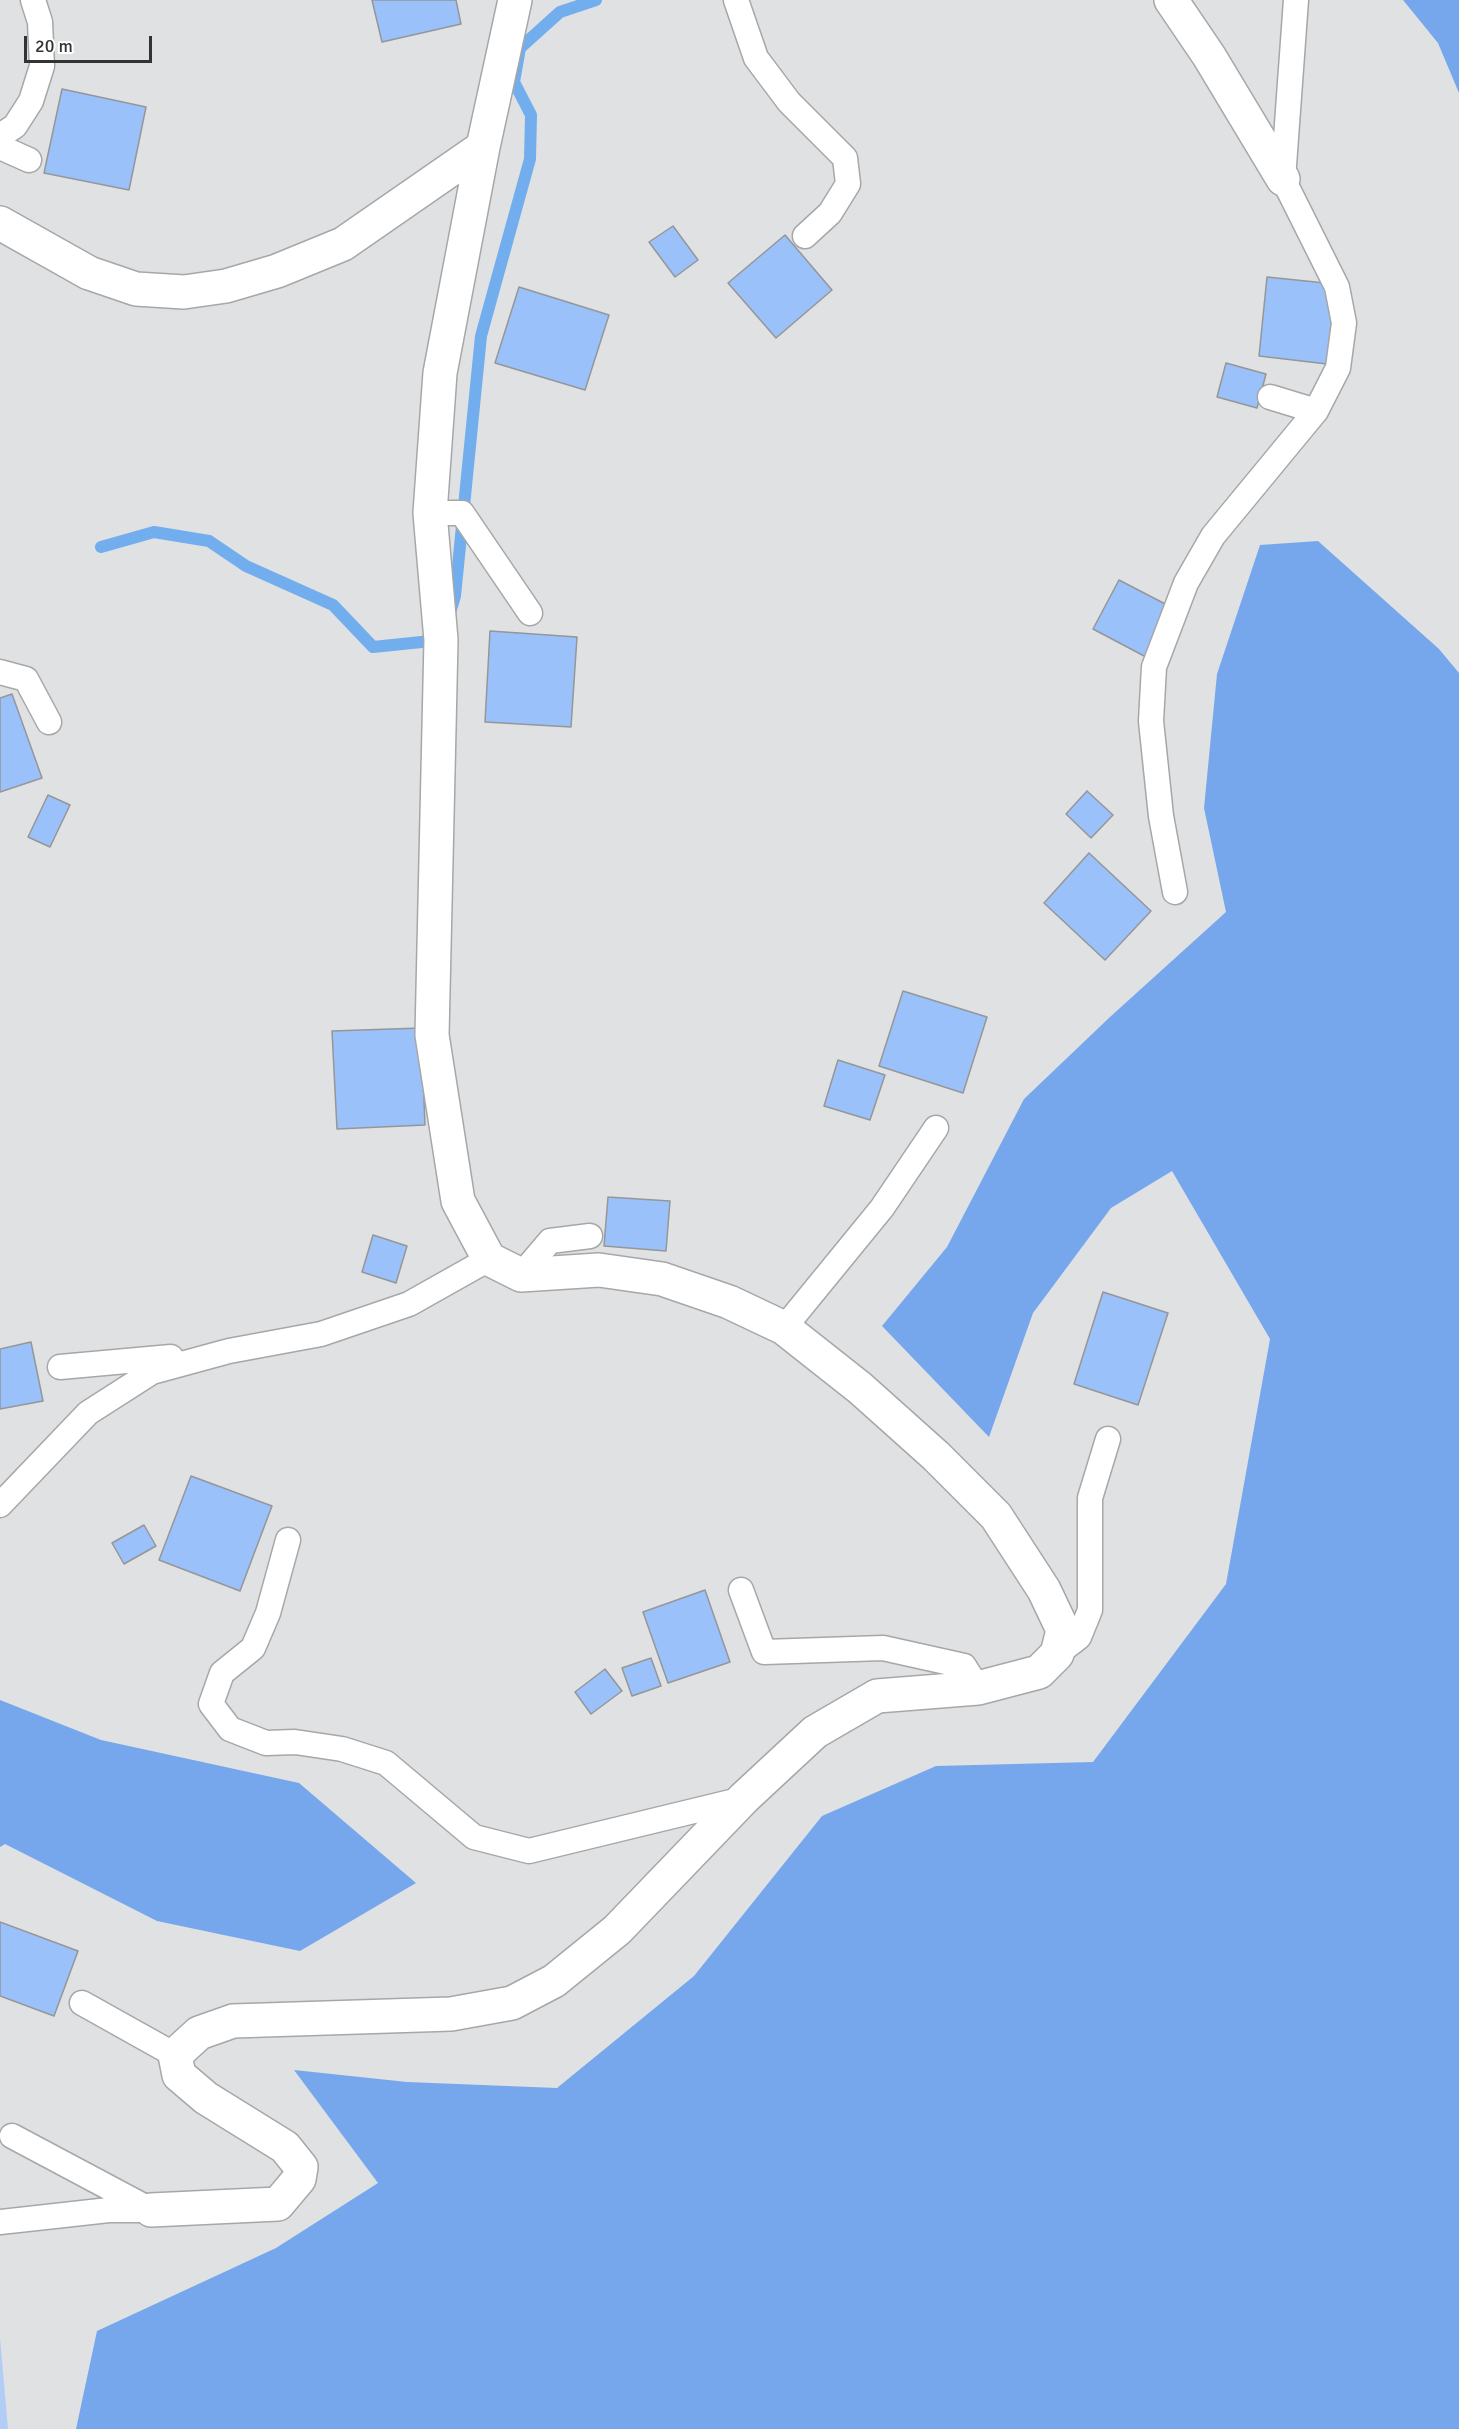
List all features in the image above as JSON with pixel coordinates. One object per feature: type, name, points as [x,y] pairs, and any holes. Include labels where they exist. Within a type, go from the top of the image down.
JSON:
[{"type":"street","points":[[151,2210],[278,2204],[299,2179],[301,2167],[285,2147],[206,2098],[179,2075],[175,2055],[199,2033],[233,2021],[451,2014],[512,2003],[554,1981],[617,1930],[744,1798],[815,1732],[877,1696],[978,1688],[1039,1672],[1057,1654],[1063,1630],[1044,1590],[996,1516],[936,1456],[860,1388],[784,1328],[729,1302],[662,1279],[599,1270],[521,1275],[489,1259],[458,1201],[432,1035],[441,640],[430,513],[440,373],[483,147],[515,0]]},
{"type":"street","points":[[1171,0],[1209,56],[1283,180]]},
{"type":"street","points":[[0,223],[88,273],[136,289],[184,291],[226,286],[278,271],[343,244],[483,147]]},
{"type":"lane","points":[[0,136],[15,126],[31,101],[42,66],[40,22],[33,0]]},
{"type":"lane","points":[[736,0],[756,58],[789,102],[845,158],[848,184],[830,213],[806,236]]},
{"type":"lane","points":[[1175,892],[1161,816],[1151,721],[1154,667],[1186,583],[1213,536],[1316,411],[1338,368],[1344,323],[1337,287],[1283,180],[1296,0]]},
{"type":"lane","points":[[0,147],[29,160]]},
{"type":"lane","points":[[1270,397],[1316,411]]},
{"type":"lane","points":[[430,513],[462,513],[530,614]]},
{"type":"lane","points":[[0,672],[26,679],[49,722]]},
{"type":"lane","points":[[784,1328],[882,1208],[936,1128]]},
{"type":"lane","points":[[521,1275],[549,1241],[590,1236]]},
{"type":"lane","points":[[0,1505],[88,1413],[152,1372],[229,1351],[321,1334],[409,1304],[489,1259]]},
{"type":"lane","points":[[60,1367],[229,1351]]},
{"type":"lane","points":[[1057,1654],[1079,1637],[1090,1610],[1090,1498],[1108,1439]]},
{"type":"lane","points":[[288,1540],[268,1613],[253,1648],[222,1673],[211,1704],[230,1729],[266,1743],[295,1742],[342,1749],[386,1762],[474,1837],[530,1851],[744,1798]]},
{"type":"lane","points":[[741,1590],[764,1652],[883,1648],[964,1666],[978,1688]]},
{"type":"lane","points":[[82,2002],[175,2055]]},
{"type":"lane","points":[[12,2136],[151,2210]]},
{"type":"lane","points":[[0,2222],[109,2210],[151,2210]]},
{"type":"shaded area","points":[[1403,0],[1459,0],[1459,93],[1438,43]]},
{"type":"shaded area","points":[[1318,541],[1439,649],[1459,673],[1459,2429],[76,2429],[97,2331],[276,2248],[378,2183],[294,2070],[407,2082],[557,2088],[694,1976],[822,1816],[936,1766],[1093,1762],[1226,1584],[1270,1339],[1172,1171],[1111,1208],[1033,1313],[989,1437],[882,1326],[947,1247],[1024,1099],[1226,912],[1204,808],[1217,674],[1260,545]]},
{"type":"shaded area","points":[[0,1700],[101,1740],[299,1783],[416,1883],[300,1951],[157,1921],[5,1844],[0,1847]]},
{"type":"shaded area","points":[[0,2338],[8,2429],[0,2429]]},
{"type":"building","points":[[372,0],[456,0],[461,24],[382,42]]},
{"type":"building","points":[[62,89],[146,107],[129,190],[44,173]]},
{"type":"building","points":[[673,226],[698,260],[675,277],[649,242]]},
{"type":"building","points":[[785,235],[832,290],[776,338],[728,283]]},
{"type":"building","points":[[1267,277],[1335,284],[1327,364],[1259,356]]},
{"type":"building","points":[[519,287],[609,315],[585,390],[495,363]]},
{"type":"building","points":[[1226,363],[1266,374],[1257,408],[1217,397]]},
{"type":"building","points":[[1119,580],[1171,607],[1146,657],[1093,629]]},
{"type":"building","points":[[490,631],[577,637],[571,727],[485,722]]},
{"type":"building","points":[[12,694],[42,778],[0,792],[0,698]]},
{"type":"building","points":[[1087,791],[1113,815],[1091,838],[1066,814]]},
{"type":"building","points":[[48,795],[70,805],[50,847],[28,837]]},
{"type":"building","points":[[1089,853],[1151,911],[1105,960],[1044,903]]},
{"type":"building","points":[[903,991],[987,1017],[963,1093],[879,1066]]},
{"type":"building","points":[[421,1028],[425,1125],[337,1129],[332,1031]]},
{"type":"building","points":[[838,1060],[885,1075],[870,1120],[824,1106]]},
{"type":"building","points":[[608,1197],[670,1201],[666,1251],[604,1246]]},
{"type":"building","points":[[373,1235],[407,1246],[396,1283],[362,1272]]},
{"type":"building","points":[[1103,1292],[1168,1313],[1138,1405],[1074,1384]]},
{"type":"building","points":[[31,1342],[43,1401],[0,1409],[0,1349]]},
{"type":"building","points":[[191,1476],[272,1506],[240,1591],[159,1560]]},
{"type":"building","points":[[144,1525],[156,1546],[124,1564],[112,1543]]},
{"type":"building","points":[[705,1590],[730,1662],[668,1683],[643,1612]]},
{"type":"building","points":[[651,1658],[661,1686],[632,1696],[622,1668]]},
{"type":"building","points":[[605,1669],[622,1691],[591,1714],[575,1692]]},
{"type":"building","points":[[0,1922],[78,1951],[54,2016],[0,1996]]},
{"type":"waterway","points":[[449,616],[455,596],[481,336],[530,159],[531,115],[514,82],[520,48],[560,12],[596,0]]},
{"type":"waterway","points":[[101,547],[154,532],[209,541],[246,566],[333,605],[373,647],[441,640]]}]
